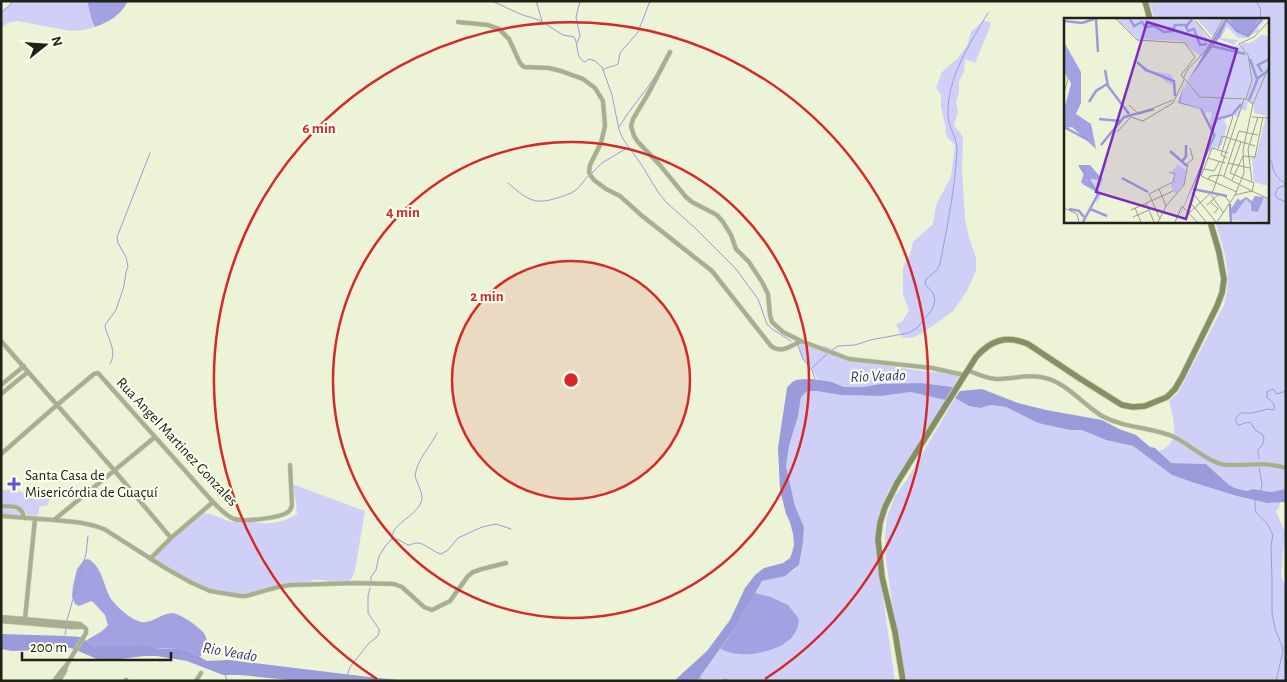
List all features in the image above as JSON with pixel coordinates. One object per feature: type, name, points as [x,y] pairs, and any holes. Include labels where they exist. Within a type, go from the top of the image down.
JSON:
[{"type":"main road","points":[[1145,1],[1150,18]]},
{"type":"main road","points":[[902,681],[895,632],[882,577],[878,538],[880,523],[885,507],[897,483],[965,373],[976,357],[989,344],[1009,338],[1028,344],[1122,405],[1133,407],[1145,406],[1167,397],[1175,389],[1182,377],[1222,293],[1224,279],[1210,222]]},
{"type":"street","points":[[458,22],[488,25],[500,29],[509,39],[520,63],[524,67],[555,70],[574,75],[590,83],[602,101],[605,126],[601,143],[589,169],[594,180],[620,196],[712,271],[775,350],[792,346],[800,341]]},
{"type":"street","points":[[670,52],[633,119],[631,126],[634,136],[686,197],[717,215],[723,222],[738,252],[749,262],[762,282],[768,294],[772,322],[783,332],[800,341],[849,359],[932,368],[998,379],[1028,376],[1049,379],[1060,384],[1090,408],[1110,420],[1122,425],[1169,435],[1219,464],[1274,465],[1286,468]]},
{"type":"street","points":[[1,341],[171,538]]},
{"type":"street","points":[[1,385],[24,366]]},
{"type":"street","points":[[1,394],[28,372]]},
{"type":"street","name":"Rua Angel Martinez Gonzales","points":[[57,405],[94,374],[100,374],[213,502],[230,517],[240,520],[286,514],[289,511],[292,505],[290,465]]},
{"type":"street","points":[[1,454],[57,405]]},
{"type":"street","points":[[54,520],[155,437]]},
{"type":"street","points":[[151,558],[213,502]]},
{"type":"street","points":[[1,506],[20,509],[24,518]]},
{"type":"street","points":[[1,516],[94,524],[200,587],[236,596],[246,596],[278,586],[290,585],[394,584],[400,585],[424,607],[432,610],[450,601],[473,572],[506,563]]},
{"type":"street","points":[[25,619],[35,519]]},
{"type":"street","points":[[1,617],[80,624],[84,627],[87,631],[70,660],[54,681]]},
{"type":"street","points":[[1,622],[84,627]]},
{"type":"street","points":[[58,681],[66,666]]},
{"type":"street","points":[[196,681],[201,673]]},
{"type":"shaded area","points":[[12,1],[87,1],[95,27],[71,31],[17,21],[7,23],[1,29],[1,10],[7,8]]},
{"type":"shaded area","points":[[87,1],[128,1],[114,17],[95,27]]},
{"type":"shaded area","points":[[1149,1],[1286,1],[1286,489],[1271,492],[1253,489],[1247,491],[1235,488],[1229,485],[1206,464],[1171,463],[1158,452],[1169,445],[1174,434],[1174,423],[1169,401],[1178,393],[1224,305],[1227,294],[1226,262],[1215,222],[1270,222],[1270,18],[1155,18]]},
{"type":"shaded area","points":[[983,21],[990,22],[990,27],[975,63],[965,59],[964,72],[959,81],[959,93],[956,101],[958,112],[954,126],[960,132],[963,139],[962,169],[965,219],[976,257],[976,271],[967,291],[953,311],[923,333],[911,338],[902,337],[896,324],[902,322],[909,310],[903,295],[903,267],[910,254],[913,242],[933,224],[936,205],[951,177],[955,145],[946,136],[941,107],[941,94],[936,88],[942,72],[957,59],[967,46],[971,32]]},
{"type":"shaded area","points":[[800,343],[825,346],[853,359],[896,367],[928,372],[962,372],[953,387],[921,383],[844,387],[832,382],[818,380],[811,367],[801,357]]},
{"type":"shaded area","name":"Rio Veado","points":[[800,379],[832,382],[844,387],[921,383],[953,387],[945,400],[911,392],[881,396],[841,395],[807,391],[801,397],[786,466],[795,506],[804,527],[799,565],[785,576],[762,581],[737,625],[697,681],[674,681],[707,651],[730,620],[745,588],[755,575],[764,568],[783,563],[790,558],[794,545],[793,534],[780,490],[778,448],[787,388],[790,384]]},
{"type":"shaded area","points":[[982,389],[1018,403],[1102,420],[1136,435],[1150,447],[1155,448],[1171,463],[1206,464],[1229,485],[1235,488],[1247,491],[1253,489],[1271,492],[1286,489],[1286,502],[1267,503],[1195,483],[1172,475],[1133,446],[1106,440],[1082,430],[1070,430],[1038,423],[1006,407],[991,405],[980,408],[969,406],[955,398],[960,391]]},
{"type":"shaded area","points":[[807,391],[841,395],[881,396],[911,392],[945,400],[889,490],[879,516],[878,563],[895,681],[697,681],[720,649],[740,654],[788,605],[771,597],[755,593],[762,581],[793,571],[799,565],[804,527],[795,506],[786,466],[801,397]]},
{"type":"shaded area","points":[[955,398],[969,406],[980,408],[991,405],[1006,407],[1038,423],[1070,430],[1082,430],[1106,440],[1133,446],[1172,475],[1237,496],[1267,503],[1280,502],[1279,508],[1276,511],[1285,532],[1281,575],[1286,595],[1286,681],[903,681],[886,560],[887,517],[895,496],[908,478]]},
{"type":"shaded area","points":[[292,484],[365,511],[355,570],[348,582],[338,583],[314,580],[300,585],[276,588],[254,596],[238,595],[210,590],[197,585],[147,560],[155,556],[202,513],[231,522],[275,523],[292,517],[297,514]]},
{"type":"shaded area","points":[[1,490],[17,490],[30,496],[47,493],[50,497],[48,505],[39,507],[39,513],[36,516],[27,515],[23,508],[1,504]]},
{"type":"shaded area","points":[[1,509],[18,510],[20,515],[1,514]]},
{"type":"shaded area","points":[[88,559],[93,562],[100,572],[111,599],[130,617],[146,622],[174,613],[200,629],[205,635],[207,643],[200,657],[180,649],[94,647],[86,641],[108,625],[105,615],[93,602],[91,601],[79,606],[75,604],[72,596],[77,569],[84,560]]},
{"type":"shaded area","points":[[755,593],[771,597],[788,605],[799,619],[796,631],[787,642],[763,652],[737,654],[720,649],[737,625]]},
{"type":"shaded area","name":"Rio Veado","points":[[1,634],[81,637],[94,647],[142,646],[180,649],[189,651],[207,661],[229,660],[409,681],[300,681],[223,675],[187,661],[157,656],[112,660],[97,659],[71,648],[12,651],[1,649]]},
{"type":"waterway","points":[[1,13],[14,1]]},
{"type":"waterway","points":[[492,1],[520,14],[539,20],[563,35],[574,37],[580,58],[585,62],[589,59],[595,61],[602,67],[612,95],[619,130],[623,139],[658,192],[667,203],[736,269],[758,299],[767,324],[791,341]]},
{"type":"waterway","points":[[536,1],[542,21]]},
{"type":"waterway","points":[[577,43],[580,36],[576,17],[580,1]]},
{"type":"waterway","points":[[603,70],[618,64],[620,53],[638,32],[650,1]]},
{"type":"waterway","points":[[1256,1],[1261,10],[1262,18]]},
{"type":"waterway","points":[[831,351],[838,346],[855,345],[870,340],[908,333],[917,328],[932,310],[935,300],[933,293],[925,284],[926,279],[937,270],[940,264],[956,165],[957,146],[948,119],[951,87],[961,61],[988,13]]},
{"type":"waterway","points":[[619,127],[656,75]]},
{"type":"waterway","points":[[592,173],[602,163],[627,148]]},
{"type":"waterway","points":[[110,364],[113,354],[105,325],[116,310],[128,267],[126,257],[118,243],[117,237],[150,153]]},
{"type":"waterway","points":[[1270,160],[1276,175],[1286,184]]},
{"type":"waterway","points":[[508,183],[530,199],[542,201],[572,193],[589,175]]},
{"type":"waterway","points":[[1286,185],[1278,188],[1275,194],[1277,198],[1286,202]]},
{"type":"waterway","points":[[798,345],[803,359],[812,370],[815,379]]},
{"type":"waterway","points":[[812,368],[827,354]]},
{"type":"waterway","points":[[1259,459],[1258,450],[1263,444],[1264,438],[1262,434],[1255,430],[1251,423],[1238,425],[1236,418],[1241,413],[1252,413],[1268,409],[1274,410],[1272,401],[1267,398],[1267,392],[1273,389],[1277,394],[1286,391]]},
{"type":"waterway","points":[[371,582],[379,556],[392,539],[396,528],[420,504],[422,495],[415,476],[416,470],[437,433]]},
{"type":"waterway","points":[[1259,468],[1262,484],[1261,492]]},
{"type":"waterway","points":[[1255,498],[1256,512],[1268,525],[1273,535],[1271,545],[1272,613],[1275,629],[1283,651],[1276,681]]},
{"type":"waterway","points":[[392,539],[399,540],[408,545],[419,543],[441,554],[448,550],[458,538],[482,527],[496,524],[511,529]]},
{"type":"waterway","points":[[67,620],[86,554],[88,536]]},
{"type":"waterway","points":[[347,676],[350,667],[379,633],[379,629],[368,613],[370,588]]},
{"type":"waterway","points":[[65,635],[66,629]]},
{"type":"waterway","points":[[225,674],[227,681]]},
{"type":"waterway","points":[[698,677],[704,681]]},
{"type":"waterway","points":[[721,681],[725,679],[730,681]]},
{"type":"place","name":"Santa Casa de Misericórdia de Guaçuí","points":[[14,484]]}]
